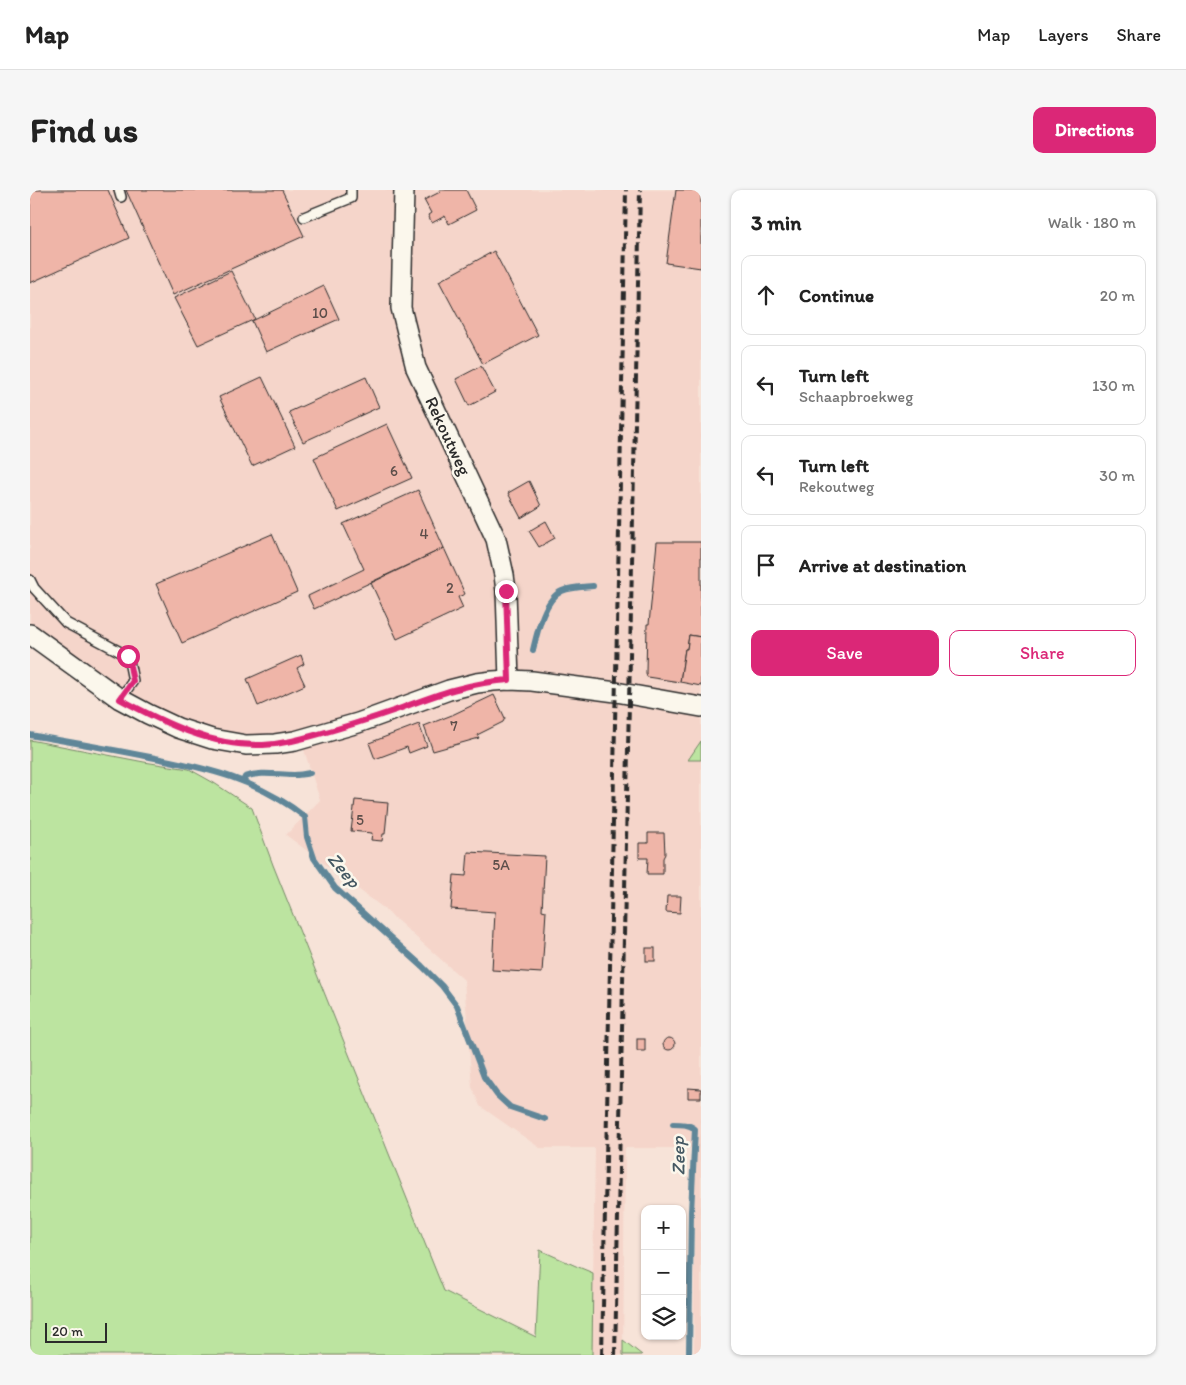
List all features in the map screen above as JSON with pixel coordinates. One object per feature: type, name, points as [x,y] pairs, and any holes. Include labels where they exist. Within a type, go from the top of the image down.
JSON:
[{"type":"street","name":"Rekoutweg","points":[[404,190],[401,308],[416,368],[496,539],[506,591],[509,680]]},
{"type":"street","points":[[30,634],[120,699],[178,728],[212,739],[230,742],[262,745],[294,741],[358,724],[449,690],[485,682],[509,680],[532,681],[701,707]]},
{"type":"lane","points":[[304,217],[351,198],[351,190]]},
{"type":"lane","points":[[30,580],[34,588],[66,623],[128,656],[133,681],[120,699]]},
{"type":"shaded area","points":[[30,190],[701,190],[701,1355],[694,1355],[694,1148],[625,1148],[623,1355],[592,1355],[595,1148],[540,1148],[480,1106],[472,1087],[464,980],[382,907],[286,835],[320,800],[298,731],[252,735],[205,727],[122,696],[30,630]]},
{"type":"green space","points":[[30,740],[189,769],[252,808],[273,865],[444,1291],[536,1337],[540,1250],[593,1273],[592,1355],[30,1355]]},
{"type":"green space","points":[[701,741],[701,760],[688,760]]},
{"type":"green space","points":[[623,1340],[642,1355],[623,1355]]},
{"type":"building","points":[[30,190],[108,190],[129,238],[30,283]]},
{"type":"building","points":[[126,190],[282,190],[304,236],[173,295]]},
{"type":"building","points":[[439,190],[466,190],[476,210],[449,224],[445,216],[432,223],[428,215],[431,213],[424,200],[440,192]]},
{"type":"building","points":[[676,190],[701,190],[701,268],[666,263]]},
{"type":"building","points":[[494,251],[538,335],[483,364],[439,281]]},
{"type":"building","points":[[231,271],[255,319],[198,345],[174,298]]},
{"type":"building","points":[[324,286],[339,319],[266,352],[252,321]]},
{"type":"building","points":[[481,366],[495,392],[469,406],[456,379]]},
{"type":"building","points":[[262,377],[295,446],[252,466],[219,397]]},
{"type":"building","points":[[366,377],[379,407],[303,442],[289,412]]},
{"type":"building","points":[[387,424],[412,478],[338,511],[314,458]]},
{"type":"building","points":[[529,481],[541,506],[521,518],[508,493]]},
{"type":"building","points":[[418,490],[444,548],[314,609],[308,596],[364,569],[343,524]]},
{"type":"building","points":[[546,521],[555,538],[539,547],[529,531]]},
{"type":"building","points":[[272,534],[297,592],[182,643],[156,584]]},
{"type":"building","points":[[657,542],[701,542],[701,637],[689,635],[680,682],[647,677],[646,673],[647,624],[649,624]]},
{"type":"building","points":[[444,548],[465,594],[458,597],[463,608],[397,639],[371,583]]},
{"type":"building","points":[[689,635],[701,637],[701,686],[680,682]]},
{"type":"building","points":[[301,655],[304,664],[297,668],[305,685],[258,706],[247,679]]},
{"type":"building","points":[[494,695],[505,718],[503,722],[477,735],[479,738],[433,751],[424,726]]},
{"type":"building","points":[[419,724],[427,746],[409,753],[407,747],[375,759],[369,743]]},
{"type":"building","points":[[355,800],[388,803],[385,834],[383,834],[382,841],[371,840],[372,833],[351,831]]},
{"type":"building","points":[[648,833],[664,833],[665,854],[663,858],[663,874],[647,874],[648,858],[639,858],[639,843],[648,843]]},
{"type":"building","points":[[468,852],[545,856],[542,910],[546,911],[542,973],[492,970],[495,912],[451,909],[454,875],[466,876]]},
{"type":"building","points":[[667,896],[681,896],[680,913],[666,912]]},
{"type":"building","points":[[646,948],[655,948],[655,961],[646,961]]},
{"type":"building","points":[[669,1038],[675,1044],[669,1050],[663,1044]]},
{"type":"building","points":[[637,1039],[645,1039],[645,1051],[637,1051]]},
{"type":"building","points":[[688,1088],[701,1089],[701,1098],[688,1098]]},
{"type":"waterway","points":[[533,650],[542,617],[550,601],[562,591],[593,586]]},
{"type":"waterway","name":"Zeep","points":[[30,735],[171,761],[212,771],[251,785],[287,804],[305,817],[307,837],[314,858],[335,888],[422,966],[442,986],[457,1006],[484,1077],[497,1095],[510,1107],[545,1119]]},
{"type":"waterway","points":[[243,781],[245,777],[257,774],[294,775],[310,773]]},
{"type":"waterway","name":"Zeep","points":[[673,1124],[688,1125],[695,1129],[691,1212],[689,1355]]},
{"type":"railway","points":[[602,1355],[626,190]]},
{"type":"railway","points":[[615,1355],[640,190]]},
{"type":"route","points":[[128,656],[133,681],[120,699],[148,714],[178,728],[212,739],[246,745],[294,741],[358,724],[449,690],[478,683],[509,680],[506,591]]}]
